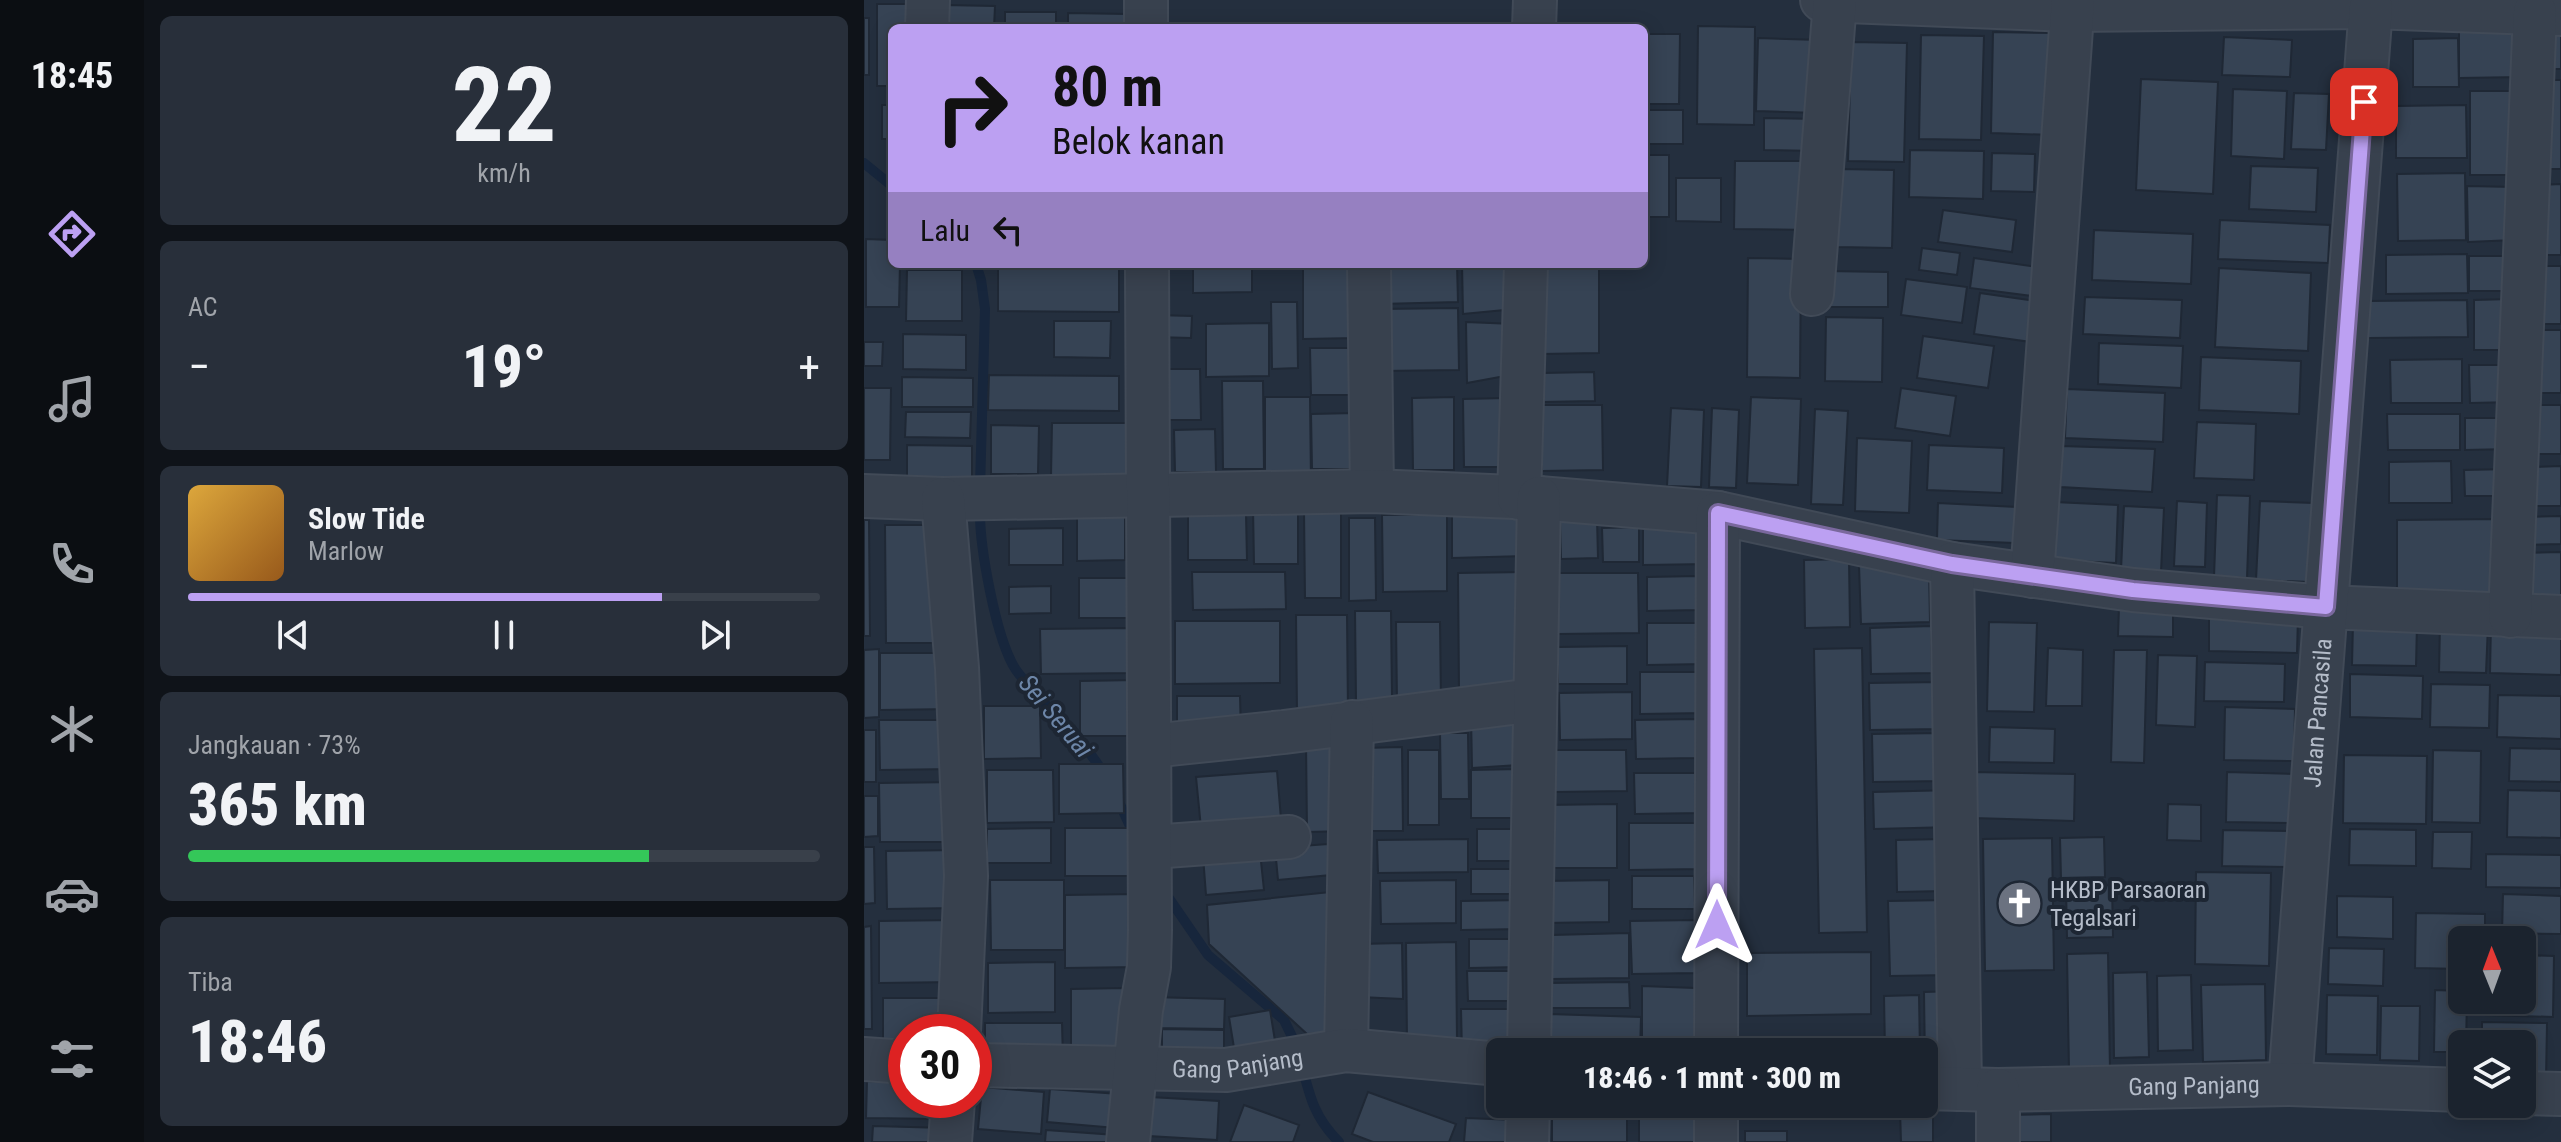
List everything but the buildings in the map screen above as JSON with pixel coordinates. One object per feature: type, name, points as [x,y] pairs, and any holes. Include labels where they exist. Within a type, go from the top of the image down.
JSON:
[{"type":"street","points":[[927,24],[928,0]]},
{"type":"street","points":[[1146,0],[1146,24]]},
{"type":"street","points":[[1534,24],[1535,0]]},
{"type":"street","points":[[1822,0],[2072,5],[2320,4],[2548,13],[2510,616]]},
{"type":"street","points":[[1812,294],[1835,1]]},
{"type":"street","points":[[2032,576],[2072,5]]},
{"type":"street","name":"Jalan Pancasila","points":[[2290,1084],[2371,7]]},
{"type":"street","points":[[1128,1142],[1150,930],[1152,852],[1147,268]]},
{"type":"street","points":[[1369,268],[1372,491]]},
{"type":"street","points":[[1526,268],[1534,700],[1529,1038]]},
{"type":"street","points":[[864,496],[950,498],[1372,491],[1529,498],[1718,513],[1952,564],[2133,590],[2326,607],[2561,617]]},
{"type":"street","points":[[950,498],[966,876],[960,1014]]},
{"type":"street","points":[[1716,1038],[1718,513]]},
{"type":"street","points":[[1952,564],[1961,1089],[1998,1142]]},
{"type":"street","points":[[1151,746],[1534,700]]},
{"type":"street","points":[[1314,1055],[1352,722]]},
{"type":"street","points":[[1152,852],[1289,837]]},
{"type":"street","name":"Gang Panjang","points":[[992,1065],[1226,1070],[1314,1055],[1486,1063]]},
{"type":"street","points":[[864,1059],[888,1061]]},
{"type":"street","name":"Gang Panjang","points":[[1961,1089],[2290,1084],[2448,1090]]},
{"type":"street","points":[[2536,1093],[2561,1094]]},
{"type":"street","points":[[950,1142],[952,1118]]},
{"type":"street","points":[[1527,1142],[1528,1118]]},
{"type":"street","points":[[1716,1118],[1716,1142]]},
{"type":"waterway","name":"Sei Seruai","points":[[864,163],[888,183]]},
{"type":"waterway","name":"Sei Seruai","points":[[977,268],[985,309],[980,488]]},
{"type":"waterway","name":"Sei Seruai","points":[[980,508],[990,592],[1009,656],[1016,670],[1084,746],[1104,774]]},
{"type":"waterway","name":"Sei Seruai","points":[[1119,802],[1134,835]]},
{"type":"waterway","name":"Sei Seruai","points":[[1164,891],[1208,955],[1284,1020],[1297,1047]]},
{"type":"waterway","name":"Sei Seruai","points":[[1302,1066],[1314,1107],[1339,1142]]},
{"type":"place","name":"HKBP Parsaoran Tegalsari","points":[[2019,904]]},
{"type":"route","points":[[1717,925],[1718,513],[1952,564],[2133,590],[2326,607],[2364,102]]}]
